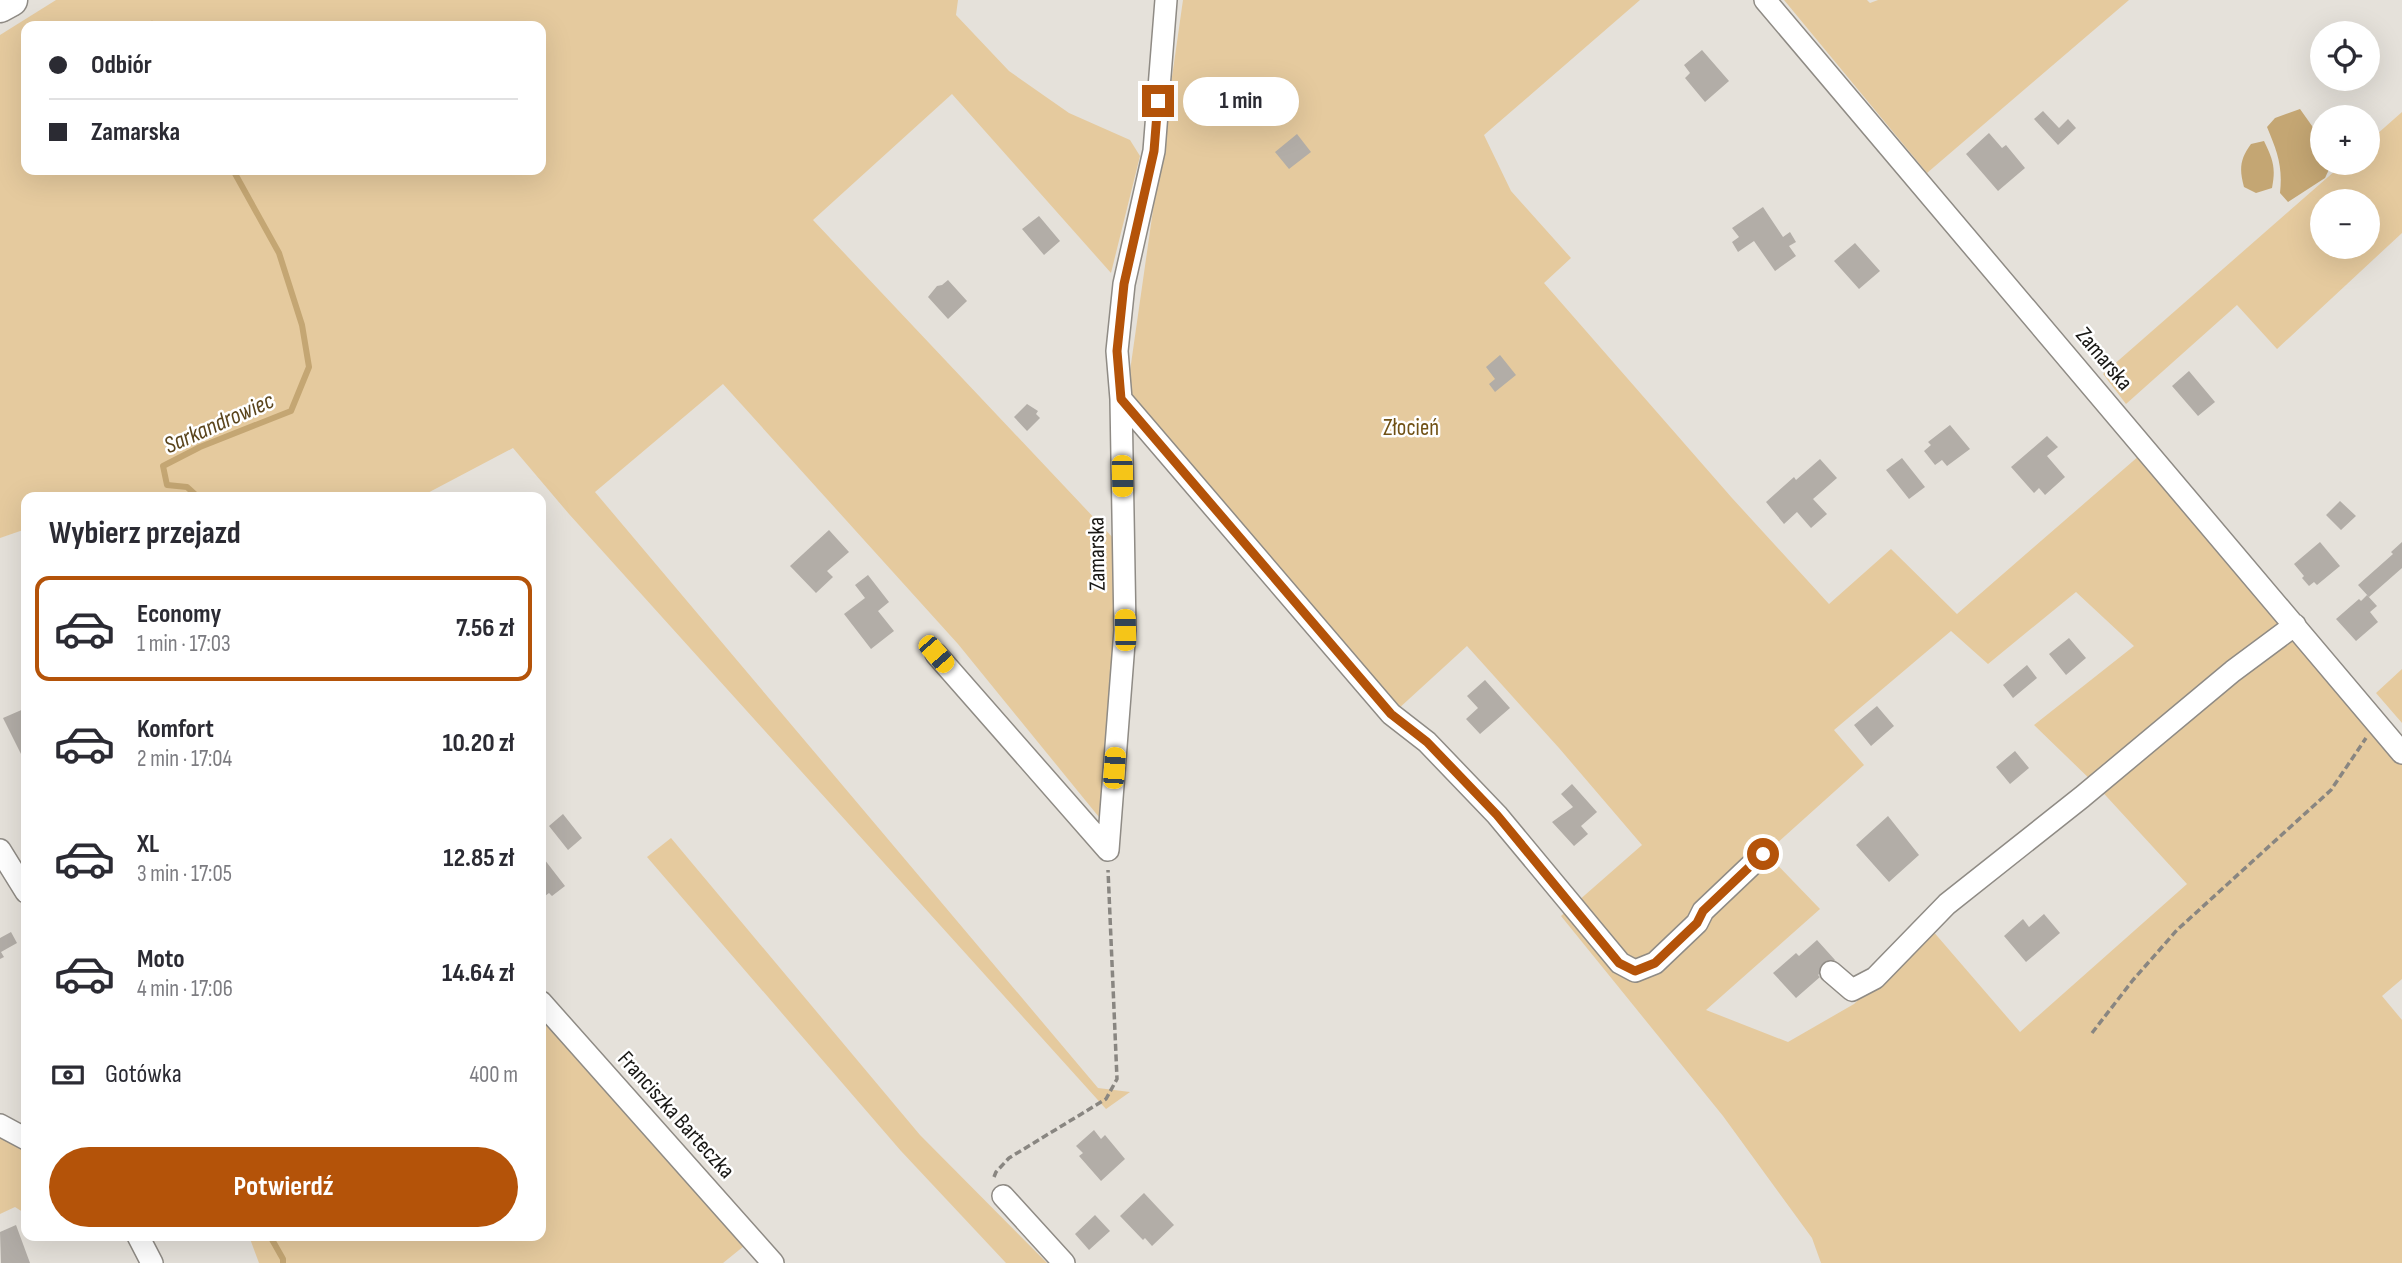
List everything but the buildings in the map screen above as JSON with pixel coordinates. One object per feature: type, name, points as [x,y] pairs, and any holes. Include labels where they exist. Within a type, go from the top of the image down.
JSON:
[{"type":"highway","points":[[0,6],[11,0]]},
{"type":"street","name":"Zamarska","points":[[1108,850],[1125,630],[1121,399],[1117,351],[1124,284],[1154,151],[1166,0]]},
{"type":"street","name":"Zamarska","points":[[1765,0],[2402,753]]},
{"type":"street","points":[[1121,399],[1391,714],[1427,742],[1497,815],[1619,963],[1635,971],[1655,963],[1697,923],[1703,911],[1763,854]]},
{"type":"street","points":[[1830,972],[1852,990],[1875,978],[1947,904],[2082,797],[2232,671],[2295,625]]},
{"type":"street","points":[[936,654],[1108,850]]},
{"type":"street","points":[[0,850],[21,884]]},
{"type":"street","name":"Franciszka Barteczka","points":[[546,1008],[773,1263]]},
{"type":"street","points":[[0,1125],[21,1136]]},
{"type":"street","points":[[1003,1196],[1065,1263]]},
{"type":"street","points":[[141,1241],[152,1263]]},
{"type":"path","points":[[2092,1033],[2133,980],[2177,930],[2331,790],[2376,723]]},
{"type":"path","points":[[1003,1196],[993,1183],[996,1172],[1009,1158],[1106,1099],[1117,1079],[1108,850]]},
{"type":"green space","points":[[56,0],[958,0],[956,15],[1009,71],[1069,113],[1130,140],[1140,156],[1111,273],[952,94],[813,220],[1115,540],[1119,625],[1103,822],[958,644],[723,384],[595,492],[1098,1088],[1130,1092],[1106,1109],[569,514],[513,448],[429,492],[21,492],[21,531],[0,538],[0,35],[21,22],[21,175],[546,175],[546,21],[22,21]]},
{"type":"green space","name":"Złocień","points":[[1183,0],[1640,0],[1484,135],[1511,191],[1571,258],[1544,283],[1732,498],[1829,604],[1891,549],[1957,614],[2140,455],[2402,764],[2402,979],[2382,996],[2402,1020],[2402,1263],[1821,1263],[1812,1238],[1723,1116],[1561,916],[1642,845],[1467,646],[1397,710],[1126,399]],"holes":[[[2076,592],[2134,646],[2034,725],[2096,785],[2187,884],[2020,1032],[1932,930],[1854,1004],[1788,1042],[1706,1010],[1820,909],[1766,853],[1864,765],[1834,730],[1951,631],[1988,664]]]},
{"type":"green space","points":[[1784,0],[1867,0],[1870,3],[1878,0],[2129,0],[1927,173]]},
{"type":"green space","points":[[2402,112],[2402,233],[2380,253],[2380,189],[2314,189],[2330,175],[2380,175],[2380,131]]},
{"type":"green space","points":[[2310,193],[2310,259],[2374,259],[2277,349],[2237,305],[2126,404],[2103,374]]},
{"type":"green space","points":[[2402,669],[2402,723],[2376,693]]},
{"type":"green space","points":[[671,838],[920,1135],[1047,1263],[1006,1263],[901,1151],[647,857]]},
{"type":"green space","points":[[546,1023],[744,1246],[723,1263],[259,1263],[251,1241],[546,1241]]},
{"type":"green space","points":[[0,1134],[21,1145],[21,1211],[15,1207],[0,1214]]},
{"type":"shaded area","points":[[2300,109],[2310,123],[2310,175],[2326,175],[2288,202],[2280,193],[2278,159],[2267,127],[2275,118]]},
{"type":"shaded area","points":[[2264,141],[2273,164],[2272,188],[2256,193],[2244,187],[2241,164],[2251,144]]},
{"type":"waterway","name":"Sarkandrowiec","points":[[192,492],[187,487],[167,485],[163,466],[200,447],[291,411],[309,367],[302,325],[279,253],[236,175]]},
{"type":"waterway","name":"Sarkandrowiec","points":[[273,1241],[283,1263]]},
{"type":"route","points":[[1158,101],[1154,151],[1124,284],[1117,351],[1121,399],[1391,714],[1427,742],[1497,815],[1619,963],[1635,971],[1655,963],[1697,923],[1703,911],[1763,854]]}]
